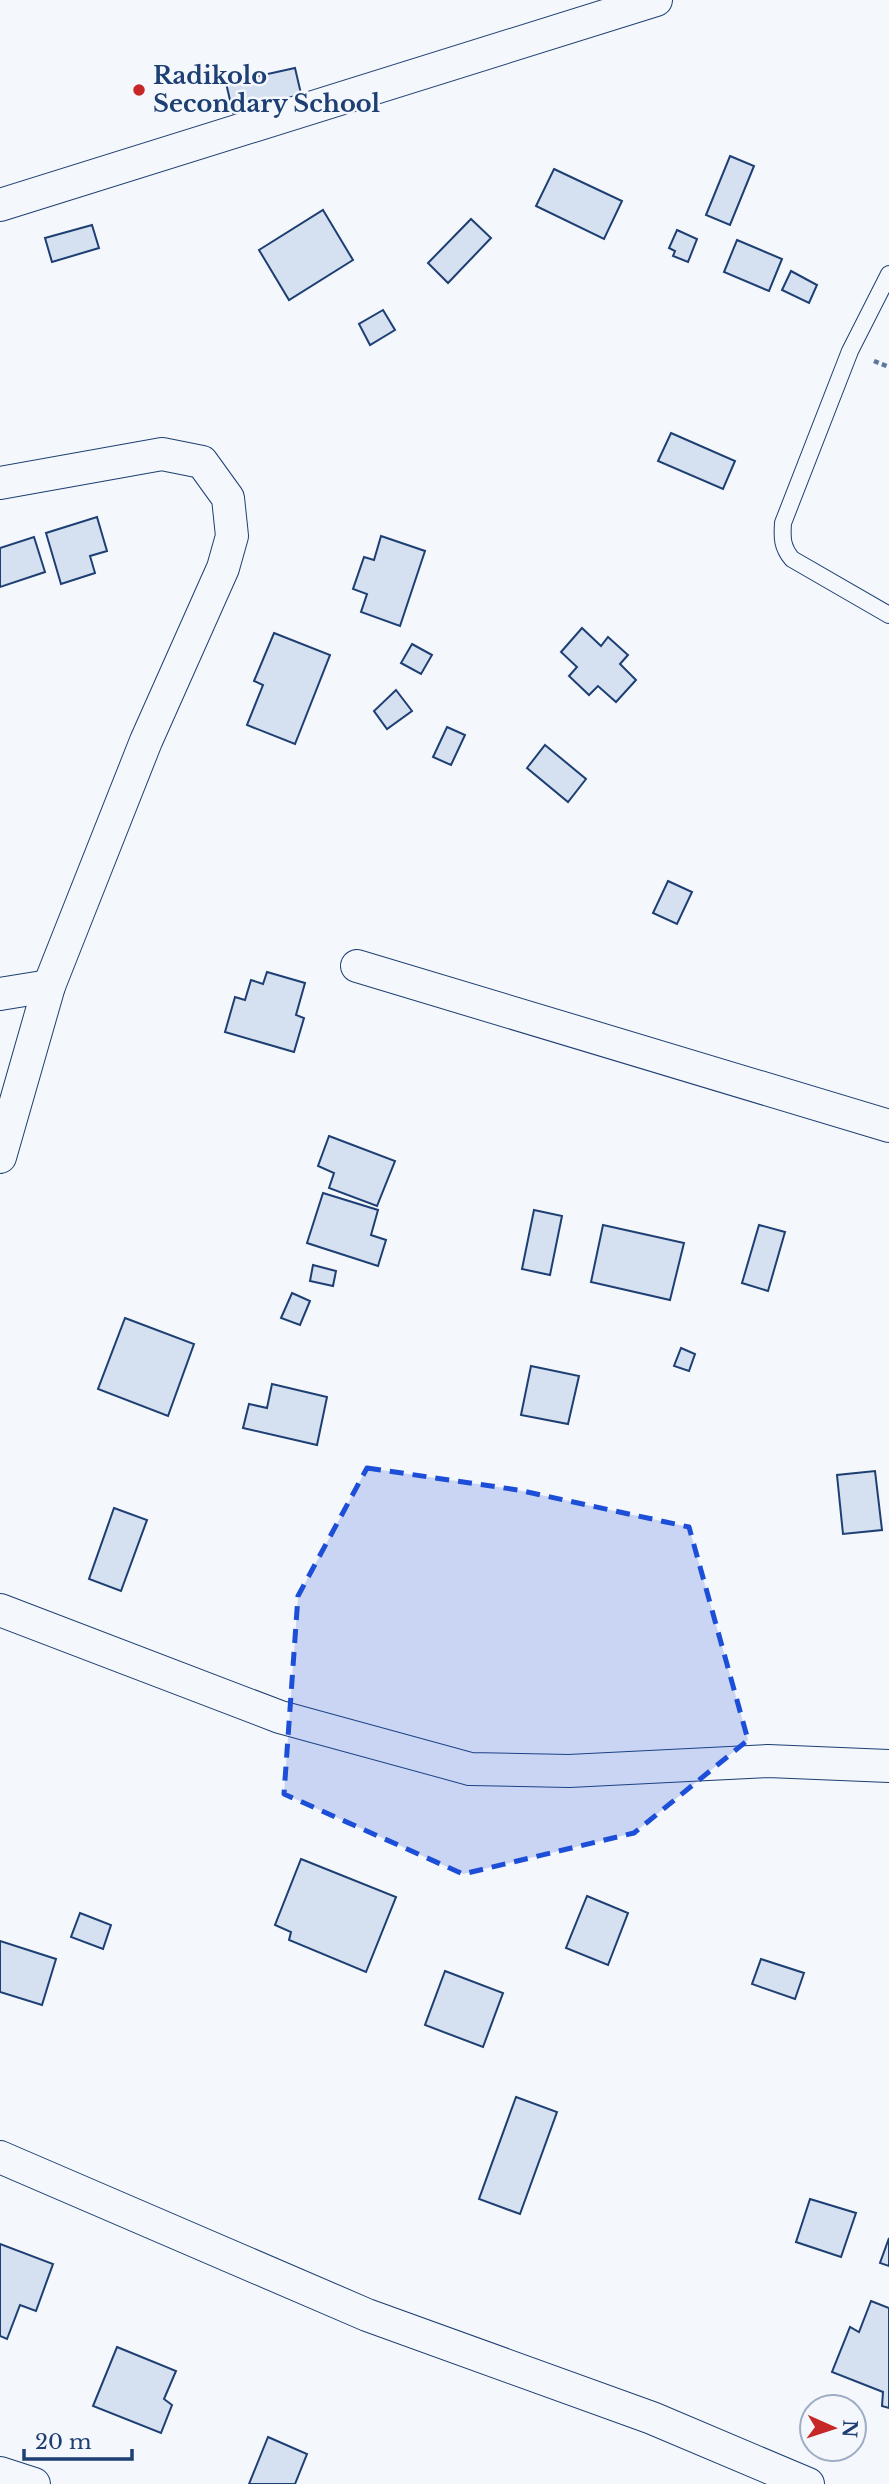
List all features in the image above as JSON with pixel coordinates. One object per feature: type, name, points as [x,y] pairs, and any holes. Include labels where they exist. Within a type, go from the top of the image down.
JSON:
[{"type":"street","points":[[0,205],[656,0]]},
{"type":"street","points":[[0,483],[162,454],[202,462],[228,498],[232,536],[223,568],[146,741],[49,986],[10,1073],[0,1157]]},
{"type":"street","points":[[356,966],[889,1126]]},
{"type":"street","points":[[0,994],[49,986]]},
{"type":"street","points":[[0,1611],[279,1717],[470,1769],[569,1771],[768,1761],[889,1766]]},
{"type":"street","points":[[0,2157],[367,2315],[652,2418],[808,2484]]},
{"type":"street","points":[[0,2473],[34,2484]]},
{"type":"lane","points":[[889,274],[850,351],[783,523],[782,537],[785,550],[792,559],[889,615]]},
{"type":"highlighted area","points":[[367,1468],[518,1490],[689,1527],[748,1740],[634,1833],[463,1874],[284,1794],[298,1596]]},
{"type":"building","points":[[295,68],[302,98],[233,113],[226,83]]},
{"type":"building","points":[[730,156],[754,166],[730,225],[706,215]]},
{"type":"building","points":[[554,169],[622,201],[604,239],[536,206]]},
{"type":"building","points":[[323,210],[353,260],[289,300],[259,250]]},
{"type":"building","points":[[471,219],[491,238],[448,283],[428,263]]},
{"type":"building","points":[[92,225],[99,248],[52,262],[45,238]]},
{"type":"building","points":[[677,230],[697,239],[688,262],[673,256],[675,251],[669,248]]},
{"type":"building","points":[[737,240],[782,259],[769,291],[724,272]]},
{"type":"building","points":[[791,271],[817,285],[809,303],[782,290]]},
{"type":"building","points":[[383,310],[395,330],[370,345],[359,324]]},
{"type":"building","points":[[671,433],[735,461],[723,489],[658,461]]},
{"type":"building","points":[[97,517],[107,551],[90,556],[95,573],[61,584],[46,533]]},
{"type":"building","points":[[381,536],[425,551],[400,626],[361,612],[367,594],[353,589],[364,557],[374,560]]},
{"type":"building","points":[[34,537],[45,572],[0,587],[0,548]]},
{"type":"building","points":[[582,628],[601,646],[608,637],[628,655],[620,664],[636,680],[616,702],[598,686],[589,695],[569,676],[577,667],[561,652]]},
{"type":"building","points":[[274,633],[330,655],[295,744],[247,725],[263,685],[254,681]]},
{"type":"building","points":[[412,644],[432,655],[421,674],[401,663]]},
{"type":"building","points":[[396,690],[412,711],[387,729],[374,711]]},
{"type":"building","points":[[447,727],[465,735],[451,765],[433,757]]},
{"type":"building","points":[[545,745],[586,779],[568,802],[527,768]]},
{"type":"building","points":[[668,881],[692,892],[677,924],[653,913]]},
{"type":"building","points":[[267,972],[305,983],[296,1015],[304,1018],[294,1052],[225,1032],[235,997],[245,1000],[251,980],[263,984]]},
{"type":"building","points":[[329,1136],[395,1161],[377,1206],[329,1188],[334,1173],[318,1166]]},
{"type":"building","points":[[323,1193],[378,1210],[371,1235],[386,1240],[378,1266],[307,1243]]},
{"type":"building","points":[[534,1210],[562,1216],[550,1275],[522,1269]]},
{"type":"building","points":[[603,1225],[684,1243],[670,1300],[591,1282]]},
{"type":"building","points":[[759,1225],[785,1232],[768,1291],[742,1283]]},
{"type":"building","points":[[313,1265],[336,1271],[333,1286],[310,1281]]},
{"type":"building","points":[[292,1293],[310,1301],[300,1325],[281,1318]]},
{"type":"building","points":[[125,1318],[194,1344],[168,1416],[98,1389]]},
{"type":"building","points":[[681,1348],[695,1354],[689,1371],[674,1366]]},
{"type":"building","points":[[531,1366],[579,1376],[568,1424],[521,1415]]},
{"type":"building","points":[[272,1384],[327,1397],[317,1445],[243,1428],[249,1404],[267,1408]]},
{"type":"building","points":[[875,1471],[882,1530],[843,1534],[837,1475]]},
{"type":"building","points":[[114,1508],[147,1520],[121,1591],[89,1579]]},
{"type":"building","points":[[301,1859],[396,1897],[366,1972],[289,1940],[291,1932],[275,1925]]},
{"type":"building","points":[[587,1896],[628,1913],[608,1965],[566,1948]]},
{"type":"building","points":[[80,1913],[111,1925],[103,1949],[71,1937]]},
{"type":"building","points":[[0,1941],[56,1959],[42,2005],[0,1992]]},
{"type":"building","points":[[761,1959],[804,1973],[795,1999],[752,1984]]},
{"type":"building","points":[[445,1971],[503,1993],[483,2047],[425,2025]]},
{"type":"building","points":[[516,2097],[557,2112],[520,2214],[479,2199]]},
{"type":"building","points":[[810,2199],[856,2213],[841,2257],[796,2242]]},
{"type":"building","points":[[889,2238],[889,2266],[880,2263]]},
{"type":"building","points":[[0,2244],[53,2264],[36,2311],[20,2305],[7,2339],[0,2336]]},
{"type":"building","points":[[871,2301],[889,2308],[889,2408],[882,2406],[883,2392],[832,2372],[850,2327],[859,2332]]},
{"type":"building","points":[[117,2347],[176,2371],[164,2399],[172,2405],[161,2433],[93,2406]]},
{"type":"building","points":[[268,2437],[307,2454],[295,2484],[249,2484]]},
{"type":"place","name":"Radikolo Secondary School","points":[[139,90]]}]
